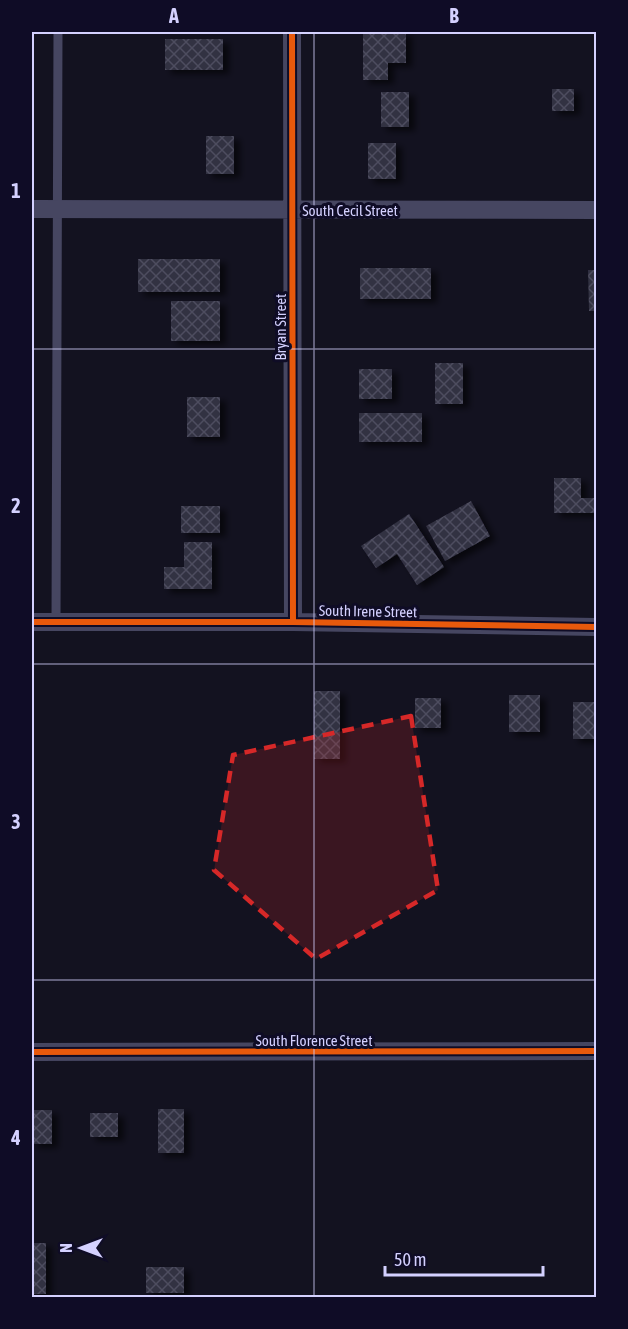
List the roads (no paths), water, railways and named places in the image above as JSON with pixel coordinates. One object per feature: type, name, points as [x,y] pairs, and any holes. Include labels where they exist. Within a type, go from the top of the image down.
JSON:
[{"type":"street","name":"Bryan Street","points":[[292,32],[293,622]]},
{"type":"street","name":"South Cecil Street","points":[[32,209],[597,210]]},
{"type":"street","name":"South Irene Street","points":[[32,622],[293,622],[597,627]]},
{"type":"street","name":"South Florence Street","points":[[32,1052],[597,1051]]},
{"type":"lane","points":[[56,622],[58,32]]}]
